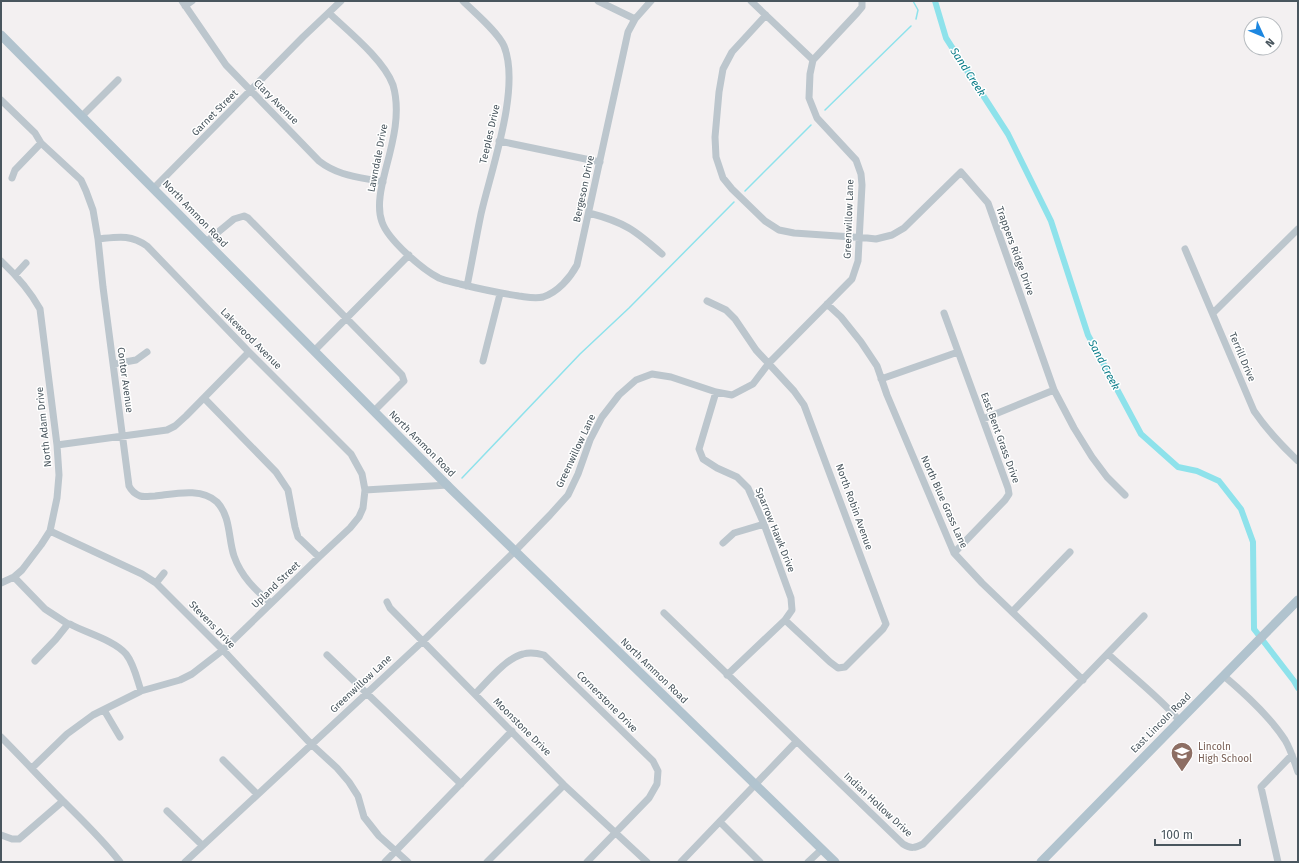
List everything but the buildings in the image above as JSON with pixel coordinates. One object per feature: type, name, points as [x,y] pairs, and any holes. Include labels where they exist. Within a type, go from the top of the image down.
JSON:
[{"type":"main road","name":"North Ammon Road","points":[[1,35],[448,485],[835,862]]},
{"type":"main road","name":"East Lincoln Road","points":[[1041,862],[1298,600]]},
{"type":"street","points":[[183,4],[192,1]]},
{"type":"street","name":"Garnet Street","points":[[154,188],[303,37],[341,1]]},
{"type":"street","name":"Teeples Drive","points":[[463,1],[498,37],[504,46],[508,60],[509,78],[508,100],[481,214],[467,286]]},
{"type":"street","points":[[598,1],[635,19]]},
{"type":"street","name":"Bergeson Drive","points":[[467,286],[500,294],[531,298],[543,297],[555,292],[569,278],[577,265],[628,32],[635,19],[651,1]]},
{"type":"street","points":[[751,1],[813,60],[862,4]]},
{"type":"street","name":"Clary Avenue","points":[[183,4],[226,65],[319,160],[328,167],[340,173],[383,182]]},
{"type":"street","name":"Lawndale Drive","points":[[329,13],[377,60],[392,84],[395,98],[396,118],[393,142],[383,182],[380,213],[382,223],[388,233],[425,270],[440,279],[467,286]]},
{"type":"street","name":"Trappers Ridge Drive","points":[[766,15],[732,52],[723,69],[719,92],[715,137],[716,157],[723,178],[732,189],[765,221],[779,230],[794,233],[876,239],[892,235],[904,228],[961,172],[988,203],[1054,390],[1074,428],[1092,457],[1107,477],[1125,496]]},
{"type":"street","name":"Greenwillow Lane","points":[[185,862],[366,692],[423,641],[550,515],[568,495],[578,474],[590,440],[602,417],[619,395],[636,380],[652,374],[671,377],[716,392],[732,395],[753,384],[769,363],[852,279],[858,261],[862,185],[861,174],[856,160],[824,128],[813,110],[809,98],[808,87],[813,60]]},
{"type":"street","points":[[82,116],[118,80]]},
{"type":"street","name":"Contor Avenue","points":[[1,100],[35,133],[42,143],[81,180],[93,210],[98,239],[122,435],[129,486],[131,490],[141,496],[196,493],[217,502],[226,515],[234,556],[240,571],[252,586],[271,604]]},
{"type":"street","points":[[499,141],[600,162]]},
{"type":"street","points":[[12,178],[15,170],[42,143]]},
{"type":"street","points":[[589,213],[621,223],[635,231],[662,254]]},
{"type":"street","points":[[206,242],[234,219],[244,216],[248,218],[402,375],[404,381],[374,411]]},
{"type":"street","points":[[1213,313],[1298,229]]},
{"type":"street","name":"Lakewood Avenue","points":[[98,239],[123,236],[139,241],[147,246],[249,352],[351,454],[362,474],[366,490]]},
{"type":"street","name":"Terrill Drive","points":[[1185,249],[1254,411],[1277,441],[1298,461]]},
{"type":"street","points":[[314,351],[409,255]]},
{"type":"street","name":"North Adam Drive","points":[[1,261],[16,275],[35,299],[40,309],[57,445],[59,475],[58,498],[50,531],[34,556],[14,577],[1,583]]},
{"type":"street","points":[[16,275],[26,263]]},
{"type":"street","points":[[483,361],[500,294]]},
{"type":"street","name":"North Robin Avenue","points":[[707,301],[726,310],[736,319],[756,350],[794,391],[804,405],[886,624],[883,629],[845,667],[838,668],[785,620]]},
{"type":"street","name":"North Blue Grass Lane","points":[[827,304],[862,342],[877,366],[881,379],[954,553],[982,583],[1084,680]]},
{"type":"street","name":"East Bent Grass Drive","points":[[944,313],[1009,494],[954,553]]},
{"type":"street","points":[[114,364],[136,360],[147,352]]},
{"type":"street","points":[[57,445],[167,430],[175,426],[186,416],[249,352]]},
{"type":"street","points":[[881,379],[958,352]]},
{"type":"street","points":[[983,419],[1054,390]]},
{"type":"street","name":"Sparrow Hawk Drive","points":[[716,392],[699,449],[703,459],[717,468],[737,477],[748,488],[764,524],[790,598],[792,610],[785,620],[727,675]]},
{"type":"street","points":[[204,398],[276,472],[288,490],[298,537],[318,557]]},
{"type":"street","points":[[366,490],[448,485]]},
{"type":"street","name":"Upland Street","points":[[32,768],[67,734],[93,715],[141,691],[180,680],[192,674],[223,650],[318,557],[350,528],[359,517],[363,508],[366,490]]},
{"type":"street","points":[[723,543],[734,534],[764,524]]},
{"type":"street","name":"Stevens Drive","points":[[50,531],[142,574],[156,583],[223,650],[311,744],[336,767],[349,782],[358,796],[364,816],[379,836],[408,862]]},
{"type":"street","points":[[1012,612],[1070,552]]},
{"type":"street","points":[[156,583],[164,573]]},
{"type":"street","points":[[14,577],[45,609],[68,624],[105,639],[122,650],[126,654],[134,669],[141,691]]},
{"type":"street","name":"Moonstone Drive","points":[[387,602],[390,608],[564,785],[647,862]]},
{"type":"street","name":"Indian Hollow Drive","points":[[664,613],[796,742],[909,848],[923,844],[1084,680],[1144,616]]},
{"type":"street","points":[[35,661],[68,624]]},
{"type":"street","name":"Cornerstone Drive","points":[[475,694],[508,662],[521,654],[533,652],[544,654],[653,761],[658,771],[657,784],[648,798],[586,862]]},
{"type":"street","points":[[327,654],[461,784]]},
{"type":"street","points":[[1108,654],[1146,687],[1180,720]]},
{"type":"street","points":[[1224,676],[1246,695],[1285,740],[1298,772]]},
{"type":"street","points":[[104,710],[120,738]]},
{"type":"street","points":[[385,862],[512,731]]},
{"type":"street","points":[[1,737],[89,826],[120,862]]},
{"type":"street","points":[[681,862],[796,742]]},
{"type":"street","points":[[1278,862],[1261,787],[1292,755]]},
{"type":"street","points":[[223,760],[257,794]]},
{"type":"street","points":[[487,862],[564,785]]},
{"type":"street","points":[[1,835],[12,839],[19,839],[63,800]]},
{"type":"street","points":[[167,811],[202,845]]},
{"type":"street","points":[[720,822],[760,862]]},
{"type":"street","points":[[808,862],[822,849]]},
{"type":"waterway","points":[[913,1],[918,10],[916,19]]},
{"type":"waterway","name":"Sand Creek","points":[[935,1],[946,38],[1008,134],[1051,221],[1088,335],[1141,434],[1178,467],[1197,471],[1219,481],[1241,509],[1253,542],[1254,629],[1298,688]]},
{"type":"waterway","points":[[825,110],[911,26]]},
{"type":"waterway","points":[[745,191],[811,125]]},
{"type":"waterway","points":[[462,478],[580,354],[629,308],[734,202]]},
{"type":"place","name":"Lincoln High School","points":[[1182,772]]}]
